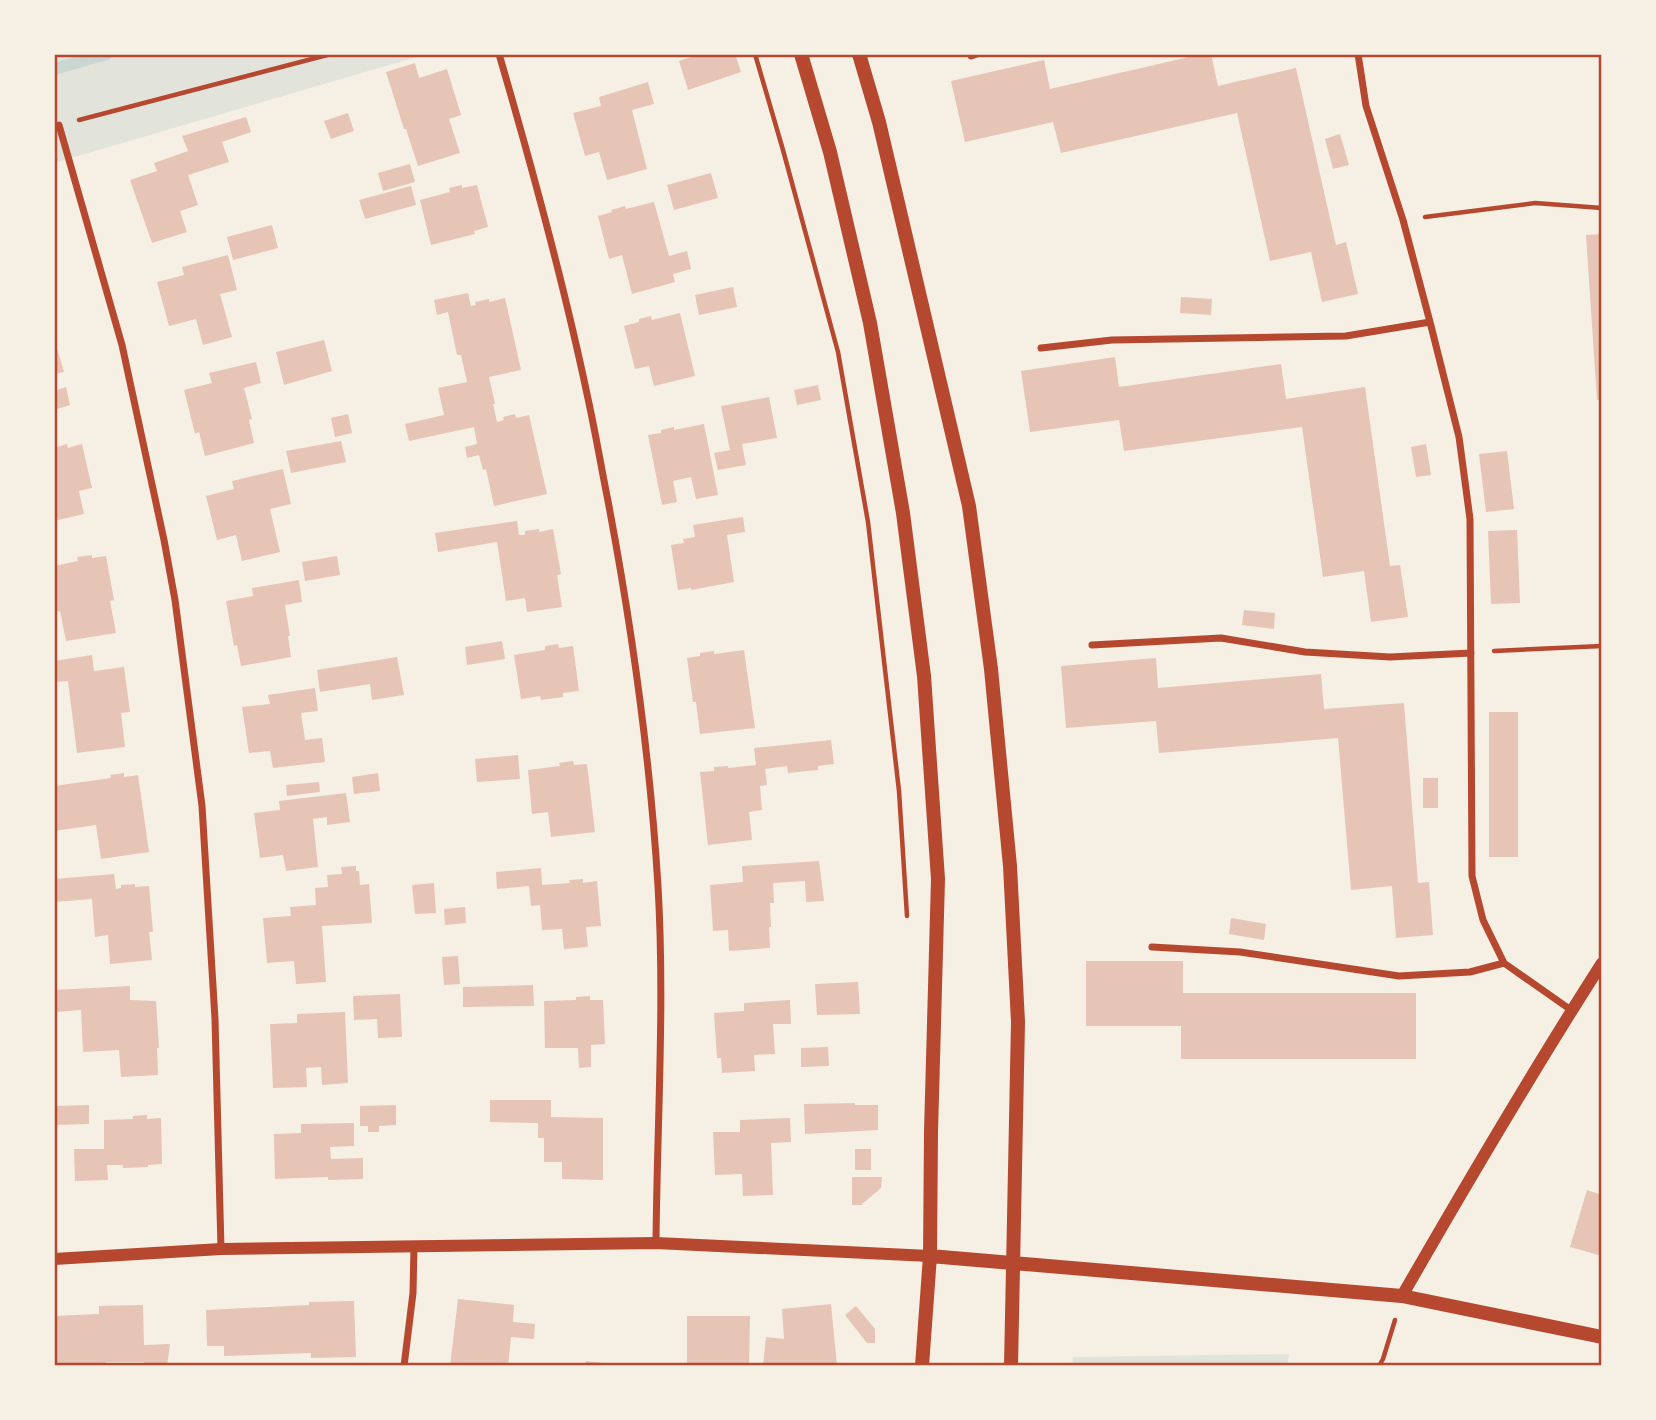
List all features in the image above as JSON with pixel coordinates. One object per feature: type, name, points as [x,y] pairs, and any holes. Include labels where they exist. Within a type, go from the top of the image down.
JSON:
[{"type":"main road","points":[[801,54],[830,152],[870,323],[902,513],[924,676],[938,880],[930,1256],[922,1366]]},
{"type":"main road","points":[[859,54],[879,122],[969,506],[991,669],[1010,866],[1018,1022],[1011,1366]]},
{"type":"main road","points":[[930,1256],[1402,1296],[1602,1337]]},
{"type":"street","points":[[499,54],[541,204],[587,394],[634,655],[658,886],[661,1002],[656,1243]]},
{"type":"street","points":[[1358,54],[1367,106],[1403,220],[1459,437],[1470,519],[1472,876],[1483,919],[1504,963],[1571,1010]]},
{"type":"street","points":[[60,125],[122,345],[175,600],[202,806],[215,1019],[221,1249]]},
{"type":"street","points":[[1041,348],[1112,340],[1346,336],[1430,322]]},
{"type":"street","points":[[1092,645],[1221,638],[1305,652],[1390,656],[1471,653]]},
{"type":"street","points":[[1152,947],[1240,952],[1399,976],[1471,972],[1504,963]]},
{"type":"street","points":[[1402,1296],[1571,1010],[1602,963]]},
{"type":"street","points":[[54,1259],[221,1249],[656,1243],[930,1256]]},
{"type":"street","points":[[404,1366],[413,1293],[414,1246]]},
{"type":"path","points":[[60,125],[331,54]]},
{"type":"path","points":[[755,54],[838,352],[867,523],[899,791],[907,923]]},
{"type":"path","points":[[1403,220],[1535,203],[1602,208]]},
{"type":"path","points":[[1471,653],[1602,646]]},
{"type":"path","points":[[1378,1366],[1383,1359],[1402,1296]]},
{"type":"shaded area","points":[[54,54],[427,54],[54,163]]},
{"type":"shaded area","points":[[1289,1354],[1287,1366],[1072,1366],[1073,1357]]},
{"type":"building","points":[[700,54],[735,54],[741,72],[688,90],[679,61]]},
{"type":"building","points":[[1211,54],[1218,86],[1296,68],[1336,245],[1346,242],[1358,294],[1322,302],[1311,252],[1270,261],[1237,113],[1061,153],[1053,122],[965,142],[951,81],[1044,60],[1050,89]]},
{"type":"building","points":[[415,63],[419,78],[447,69],[461,115],[449,119],[460,153],[418,166],[386,72]]},
{"type":"building","points":[[648,82],[654,104],[632,110],[647,169],[607,180],[599,152],[585,156],[573,113],[601,106],[599,97]]},
{"type":"building","points":[[348,113],[354,131],[331,139],[324,121]]},
{"type":"building","points":[[246,117],[251,132],[222,142],[229,162],[188,175],[198,205],[180,211],[187,232],[152,243],[130,180],[157,171],[154,163],[188,151],[182,136]]},
{"type":"building","points":[[1340,134],[1349,165],[1333,169],[1325,139]]},
{"type":"building","points":[[410,164],[415,182],[383,191],[378,173]]},
{"type":"building","points":[[711,173],[718,198],[674,210],[667,185]]},
{"type":"building","points":[[462,185],[462,188],[477,185],[488,227],[474,231],[475,234],[431,245],[420,200],[450,192],[449,188]]},
{"type":"building","points":[[411,186],[416,205],[365,219],[359,200]]},
{"type":"building","points":[[654,202],[669,256],[687,251],[691,269],[673,274],[675,282],[632,294],[622,255],[609,259],[598,216],[625,206],[626,209]]},
{"type":"building","points":[[272,225],[278,248],[233,260],[227,237]]},
{"type":"building","points":[[1602,234],[1602,399],[1597,400],[1586,235]]},
{"type":"building","points":[[228,255],[237,290],[220,294],[232,337],[203,345],[196,319],[169,326],[157,282],[184,275],[182,267]]},
{"type":"building","points":[[733,287],[737,307],[699,315],[695,295]]},
{"type":"building","points":[[468,293],[471,306],[476,305],[475,302],[505,298],[521,370],[489,377],[493,404],[497,422],[504,420],[503,417],[515,414],[516,418],[529,415],[547,494],[494,506],[486,469],[483,470],[479,455],[467,458],[465,447],[477,444],[474,427],[409,441],[405,424],[444,415],[438,388],[467,382],[461,355],[457,355],[448,312],[437,315],[434,300]]},
{"type":"building","points":[[1181,297],[1212,299],[1211,315],[1180,313]]},
{"type":"building","points":[[680,313],[695,376],[654,386],[649,366],[635,369],[624,326],[651,316],[652,320]]},
{"type":"building","points":[[54,338],[64,372],[54,374]]},
{"type":"building","points":[[324,340],[332,371],[284,385],[276,352]]},
{"type":"building","points":[[1115,357],[1119,387],[1281,364],[1286,399],[1365,387],[1390,566],[1400,565],[1408,617],[1371,622],[1364,571],[1323,577],[1302,427],[1124,451],[1119,420],[1030,432],[1021,371]]},
{"type":"building","points":[[256,362],[261,383],[244,388],[252,419],[249,420],[254,443],[205,456],[199,432],[195,434],[184,390],[212,383],[209,373]]},
{"type":"building","points":[[818,385],[821,400],[797,405],[794,390]]},
{"type":"building","points":[[66,387],[70,405],[57,409],[54,413],[54,391]]},
{"type":"building","points":[[769,397],[777,438],[742,444],[746,465],[718,470],[714,453],[730,450],[721,406]]},
{"type":"building","points":[[348,414],[352,433],[335,437],[331,418]]},
{"type":"building","points":[[704,424],[718,495],[696,499],[691,477],[673,481],[677,502],[662,505],[648,435],[674,427],[674,430]]},
{"type":"building","points":[[341,441],[346,462],[291,473],[286,451]]},
{"type":"building","points":[[67,444],[68,448],[82,444],[92,488],[79,491],[84,514],[54,521],[54,448]]},
{"type":"building","points":[[1426,444],[1431,475],[1416,477],[1411,447]]},
{"type":"building","points":[[1507,451],[1514,509],[1486,512],[1479,454]]},
{"type":"building","points":[[283,469],[291,504],[270,509],[280,552],[242,561],[236,535],[217,540],[206,496],[234,489],[232,481]]},
{"type":"building","points":[[743,517],[745,532],[727,535],[734,582],[678,590],[671,545],[684,543],[683,539],[695,537],[693,525]]},
{"type":"building","points":[[517,521],[519,535],[525,535],[525,531],[553,529],[561,574],[557,575],[562,607],[527,612],[525,598],[506,601],[497,542],[438,552],[435,533]]},
{"type":"building","points":[[1517,530],[1520,603],[1491,604],[1488,531]]},
{"type":"building","points":[[92,555],[92,558],[106,556],[114,600],[110,601],[116,633],[66,641],[60,611],[54,612],[54,566],[78,561],[77,557]]},
{"type":"building","points":[[337,556],[340,575],[305,581],[302,562]]},
{"type":"building","points":[[299,580],[302,602],[285,605],[291,657],[241,666],[237,645],[234,646],[226,601],[253,596],[252,588]]},
{"type":"building","points":[[1244,610],[1275,613],[1274,629],[1242,625]]},
{"type":"building","points":[[502,641],[505,659],[467,665],[465,647]]},
{"type":"building","points":[[558,644],[559,648],[573,646],[579,691],[563,693],[563,697],[521,699],[514,655],[545,650],[545,646]]},
{"type":"building","points":[[744,650],[755,728],[700,734],[687,658],[714,651],[714,654]]},
{"type":"building","points":[[92,655],[94,671],[124,667],[130,712],[121,713],[125,747],[77,753],[68,681],[54,682],[54,661]]},
{"type":"building","points":[[397,657],[404,695],[372,700],[370,684],[320,692],[317,670]]},
{"type":"building","points":[[1156,658],[1158,688],[1321,674],[1324,709],[1404,703],[1418,883],[1429,882],[1433,935],[1396,938],[1392,886],[1351,890],[1338,738],[1159,753],[1156,721],[1066,728],[1061,666]]},
{"type":"building","points":[[315,688],[318,711],[301,713],[305,740],[322,738],[325,762],[273,768],[270,751],[249,753],[242,707],[270,704],[268,695]]},
{"type":"building","points":[[1489,712],[1518,712],[1518,857],[1489,857]]},
{"type":"building","points":[[831,740],[834,764],[818,766],[818,770],[788,773],[787,766],[765,769],[767,785],[760,786],[762,810],[749,812],[752,840],[708,845],[700,772],[714,771],[714,767],[756,765],[754,748]]},
{"type":"building","points":[[518,755],[520,779],[477,782],[475,759]]},
{"type":"building","points":[[573,761],[574,765],[587,764],[595,832],[551,837],[548,812],[532,814],[528,770],[560,766],[559,763]]},
{"type":"building","points":[[124,773],[124,777],[138,775],[149,852],[101,859],[96,825],[54,831],[54,786],[111,778],[110,775]]},
{"type":"building","points":[[378,773],[380,791],[354,794],[352,777]]},
{"type":"building","points":[[1423,778],[1438,778],[1438,808],[1423,808]]},
{"type":"building","points":[[319,782],[320,792],[287,796],[286,785]]},
{"type":"building","points":[[346,793],[350,822],[327,825],[327,817],[313,819],[318,867],[286,871],[283,855],[260,858],[254,813],[280,810],[279,801]]},
{"type":"building","points":[[819,861],[824,901],[806,902],[805,881],[773,883],[770,948],[729,951],[728,930],[713,931],[710,885],[743,882],[742,866]]},
{"type":"building","points":[[356,866],[360,885],[369,884],[372,923],[322,926],[326,982],[296,984],[294,961],[267,963],[263,918],[291,916],[290,907],[316,905],[315,888],[328,887],[327,875],[342,874],[341,867]]},
{"type":"building","points":[[541,868],[542,885],[570,883],[569,880],[583,879],[583,883],[597,881],[601,926],[586,927],[588,947],[564,949],[562,929],[542,930],[540,905],[531,906],[529,886],[497,889],[496,872]]},
{"type":"building","points":[[114,874],[116,889],[121,888],[121,885],[149,886],[153,932],[149,932],[152,960],[110,964],[108,935],[95,937],[92,899],[54,902],[54,879]]},
{"type":"building","points":[[434,883],[436,913],[415,914],[412,885]]},
{"type":"building","points":[[465,907],[466,923],[445,925],[444,909]]},
{"type":"building","points":[[1231,918],[1266,924],[1264,940],[1229,934]]},
{"type":"building","points":[[458,956],[460,984],[444,985],[442,957]]},
{"type":"building","points":[[1086,961],[1183,961],[1183,993],[1416,993],[1416,1059],[1181,1059],[1181,1026],[1086,1026]]},
{"type":"building","points":[[858,982],[860,1014],[817,1015],[815,984]]},
{"type":"building","points":[[533,985],[534,1006],[463,1007],[463,987]]},
{"type":"building","points":[[130,986],[130,1000],[156,1001],[158,1075],[121,1077],[119,1050],[83,1052],[81,1010],[55,1012],[54,990]]},
{"type":"building","points":[[400,994],[402,1037],[378,1038],[377,1019],[354,1020],[353,996]]},
{"type":"building","points":[[590,996],[590,1000],[603,1000],[605,1044],[591,1045],[591,1067],[579,1068],[578,1048],[545,1048],[544,1001],[576,1000],[576,997]]},
{"type":"building","points":[[790,1000],[791,1024],[773,1024],[775,1054],[754,1055],[755,1071],[722,1073],[721,1058],[717,1058],[714,1013],[744,1011],[744,1003]]},
{"type":"building","points":[[345,1012],[348,1083],[322,1085],[321,1067],[306,1068],[307,1087],[273,1088],[270,1024],[297,1023],[297,1014]]},
{"type":"building","points":[[828,1047],[829,1066],[801,1067],[801,1048]]},
{"type":"building","points":[[490,1100],[551,1100],[551,1117],[603,1118],[603,1180],[562,1179],[562,1162],[544,1162],[544,1138],[538,1138],[538,1123],[490,1122]]},
{"type":"building","points":[[804,1104],[878,1105],[878,1130],[805,1134]]},
{"type":"building","points":[[89,1105],[89,1124],[54,1125],[54,1106]]},
{"type":"building","points":[[396,1105],[396,1125],[379,1126],[379,1132],[368,1132],[368,1126],[360,1126],[360,1106]]},
{"type":"building","points":[[147,1115],[147,1119],[161,1118],[162,1164],[123,1168],[123,1165],[107,1165],[108,1180],[75,1181],[74,1149],[104,1149],[104,1120],[133,1119],[133,1116]]},
{"type":"building","points":[[790,1118],[791,1142],[771,1143],[773,1195],[743,1196],[742,1174],[715,1175],[713,1132],[740,1132],[740,1120]]},
{"type":"building","points":[[354,1123],[354,1146],[330,1147],[331,1159],[363,1158],[363,1179],[275,1179],[274,1134],[301,1133],[301,1124]]},
{"type":"building","points":[[855,1149],[871,1149],[871,1170],[855,1170]]},
{"type":"building","points":[[852,1177],[882,1177],[881,1188],[861,1205],[852,1205]]},
{"type":"building","points":[[1587,1190],[1602,1195],[1602,1256],[1570,1247]]},
{"type":"building","points":[[458,1299],[514,1305],[513,1322],[535,1324],[534,1339],[511,1337],[508,1366],[450,1366]]},
{"type":"building","points":[[354,1301],[356,1357],[311,1358],[311,1353],[224,1356],[224,1346],[207,1346],[206,1310]]},
{"type":"building","points":[[831,1304],[837,1366],[763,1366],[766,1337],[784,1339],[782,1309]]},
{"type":"building","points":[[143,1305],[144,1345],[170,1344],[167,1366],[144,1366],[144,1362],[106,1362],[106,1366],[54,1366],[54,1316],[99,1314],[99,1306]]},
{"type":"building","points":[[856,1306],[875,1329],[875,1343],[867,1343],[845,1315]]},
{"type":"building","points":[[687,1316],[750,1316],[749,1366],[687,1366]]},
{"type":"building","points":[[586,1361],[611,1364],[611,1366],[585,1366]]},
{"type":"waterway","points":[[54,69],[107,54]]}]
